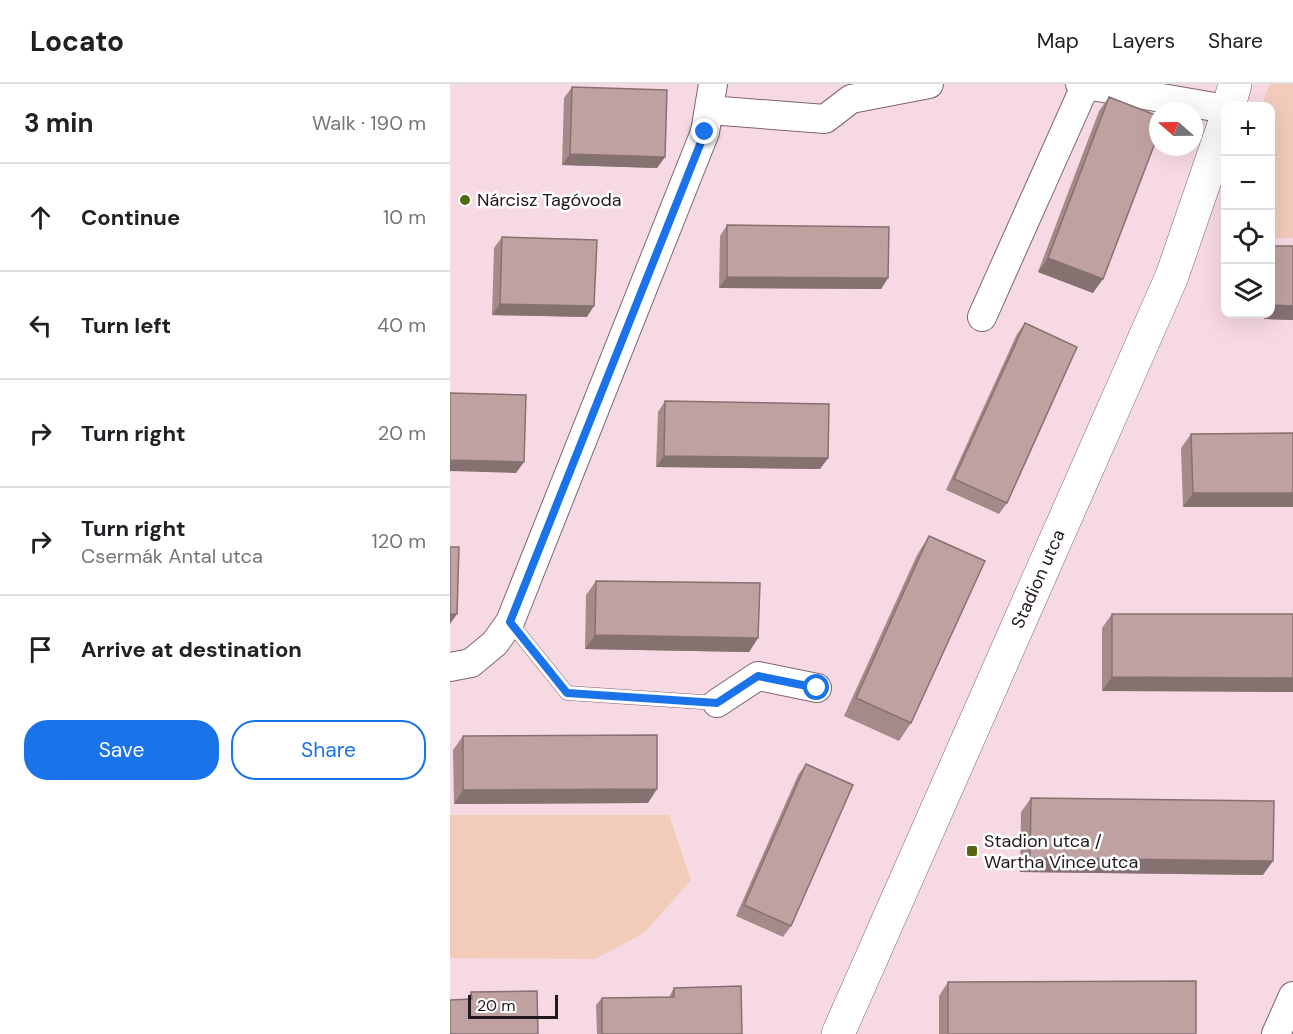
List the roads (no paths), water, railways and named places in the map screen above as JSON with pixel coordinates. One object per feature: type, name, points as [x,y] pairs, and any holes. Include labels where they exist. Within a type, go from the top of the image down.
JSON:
[{"type":"street","points":[[450,667],[471,663],[495,643],[510,622],[705,132],[711,97],[825,119],[851,99],[929,84]]},
{"type":"street","points":[[982,317],[1084,84],[1221,108]]},
{"type":"street","points":[[1230,102],[1235,84]]},
{"type":"street","name":"Stadion utca","points":[[838,1034],[1172,276],[1221,134]]},
{"type":"street","points":[[717,703],[758,676],[817,688]]},
{"type":"street","points":[[1276,1034],[1293,996]]},
{"type":"lane","points":[[510,622],[567,693],[717,703]]},
{"type":"place","name":"Nárcisz Tagóvoda","points":[[465,200]]},
{"type":"place","name":"Stadion utca / Wartha Vince utca","points":[[972,851]]}]
